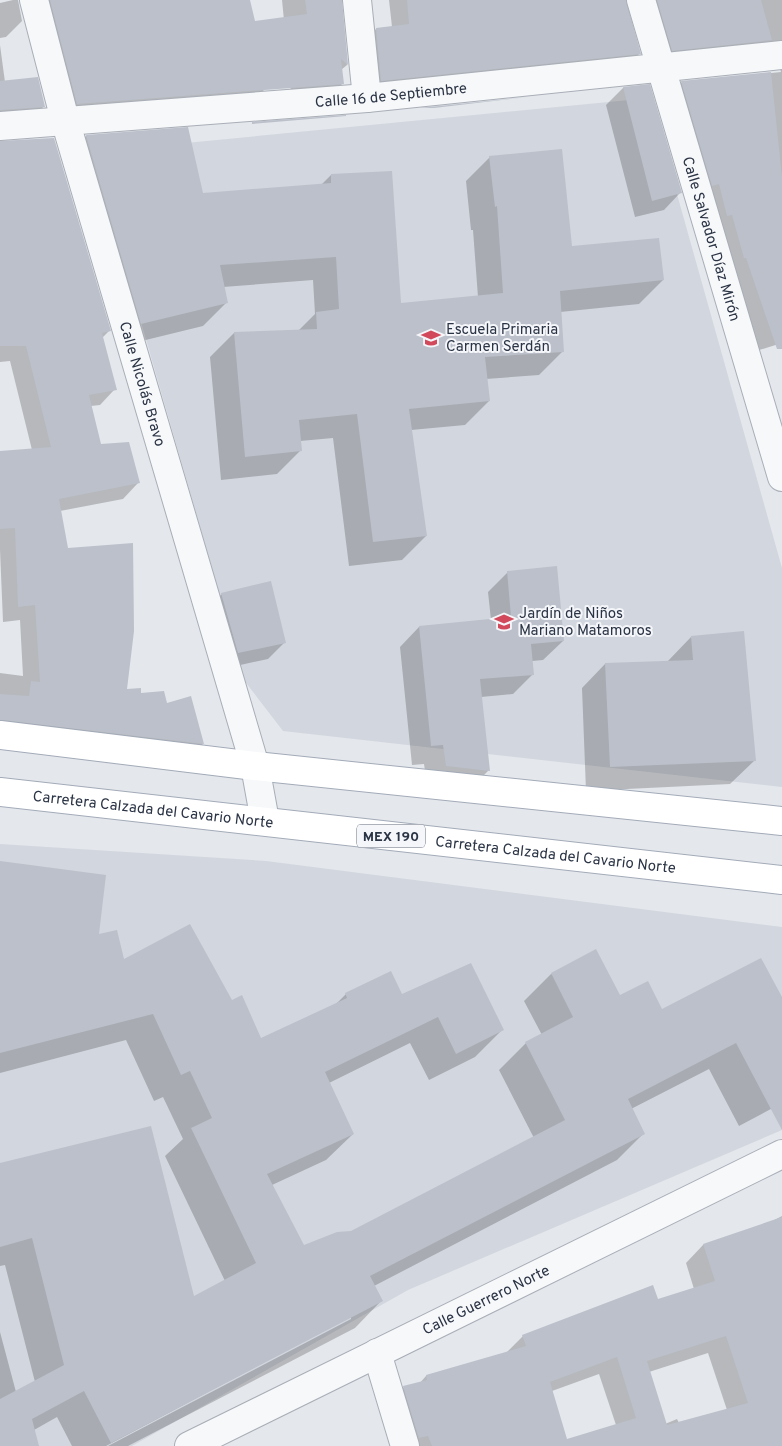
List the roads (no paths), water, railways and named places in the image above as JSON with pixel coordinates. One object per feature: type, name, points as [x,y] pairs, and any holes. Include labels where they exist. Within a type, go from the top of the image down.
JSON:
[{"type":"main road","points":[[0,735],[255,766],[782,821]]},
{"type":"main road","name":"Carretera Calzada del Cavario Norte","points":[[0,792],[782,880]]},
{"type":"street","name":"Calle Nicolás Bravo","points":[[34,0],[65,120],[255,766],[265,821]]},
{"type":"street","points":[[357,0],[367,98]]},
{"type":"street","name":"Calle Salvador Díaz Mirón","points":[[641,0],[782,477]]},
{"type":"street","name":"Calle 16 de Septiembre","points":[[0,126],[367,98],[782,55]]},
{"type":"street","name":"Calle Guerrero Norte","points":[[189,1446],[782,1154]]},
{"type":"street","points":[[377,1353],[405,1446]]},
{"type":"place","name":"Escuela Primaria Carmen Serdán","points":[[431,338]]},
{"type":"place","name":"Jardín de Niños Mariano Matamoros","points":[[504,622]]}]
